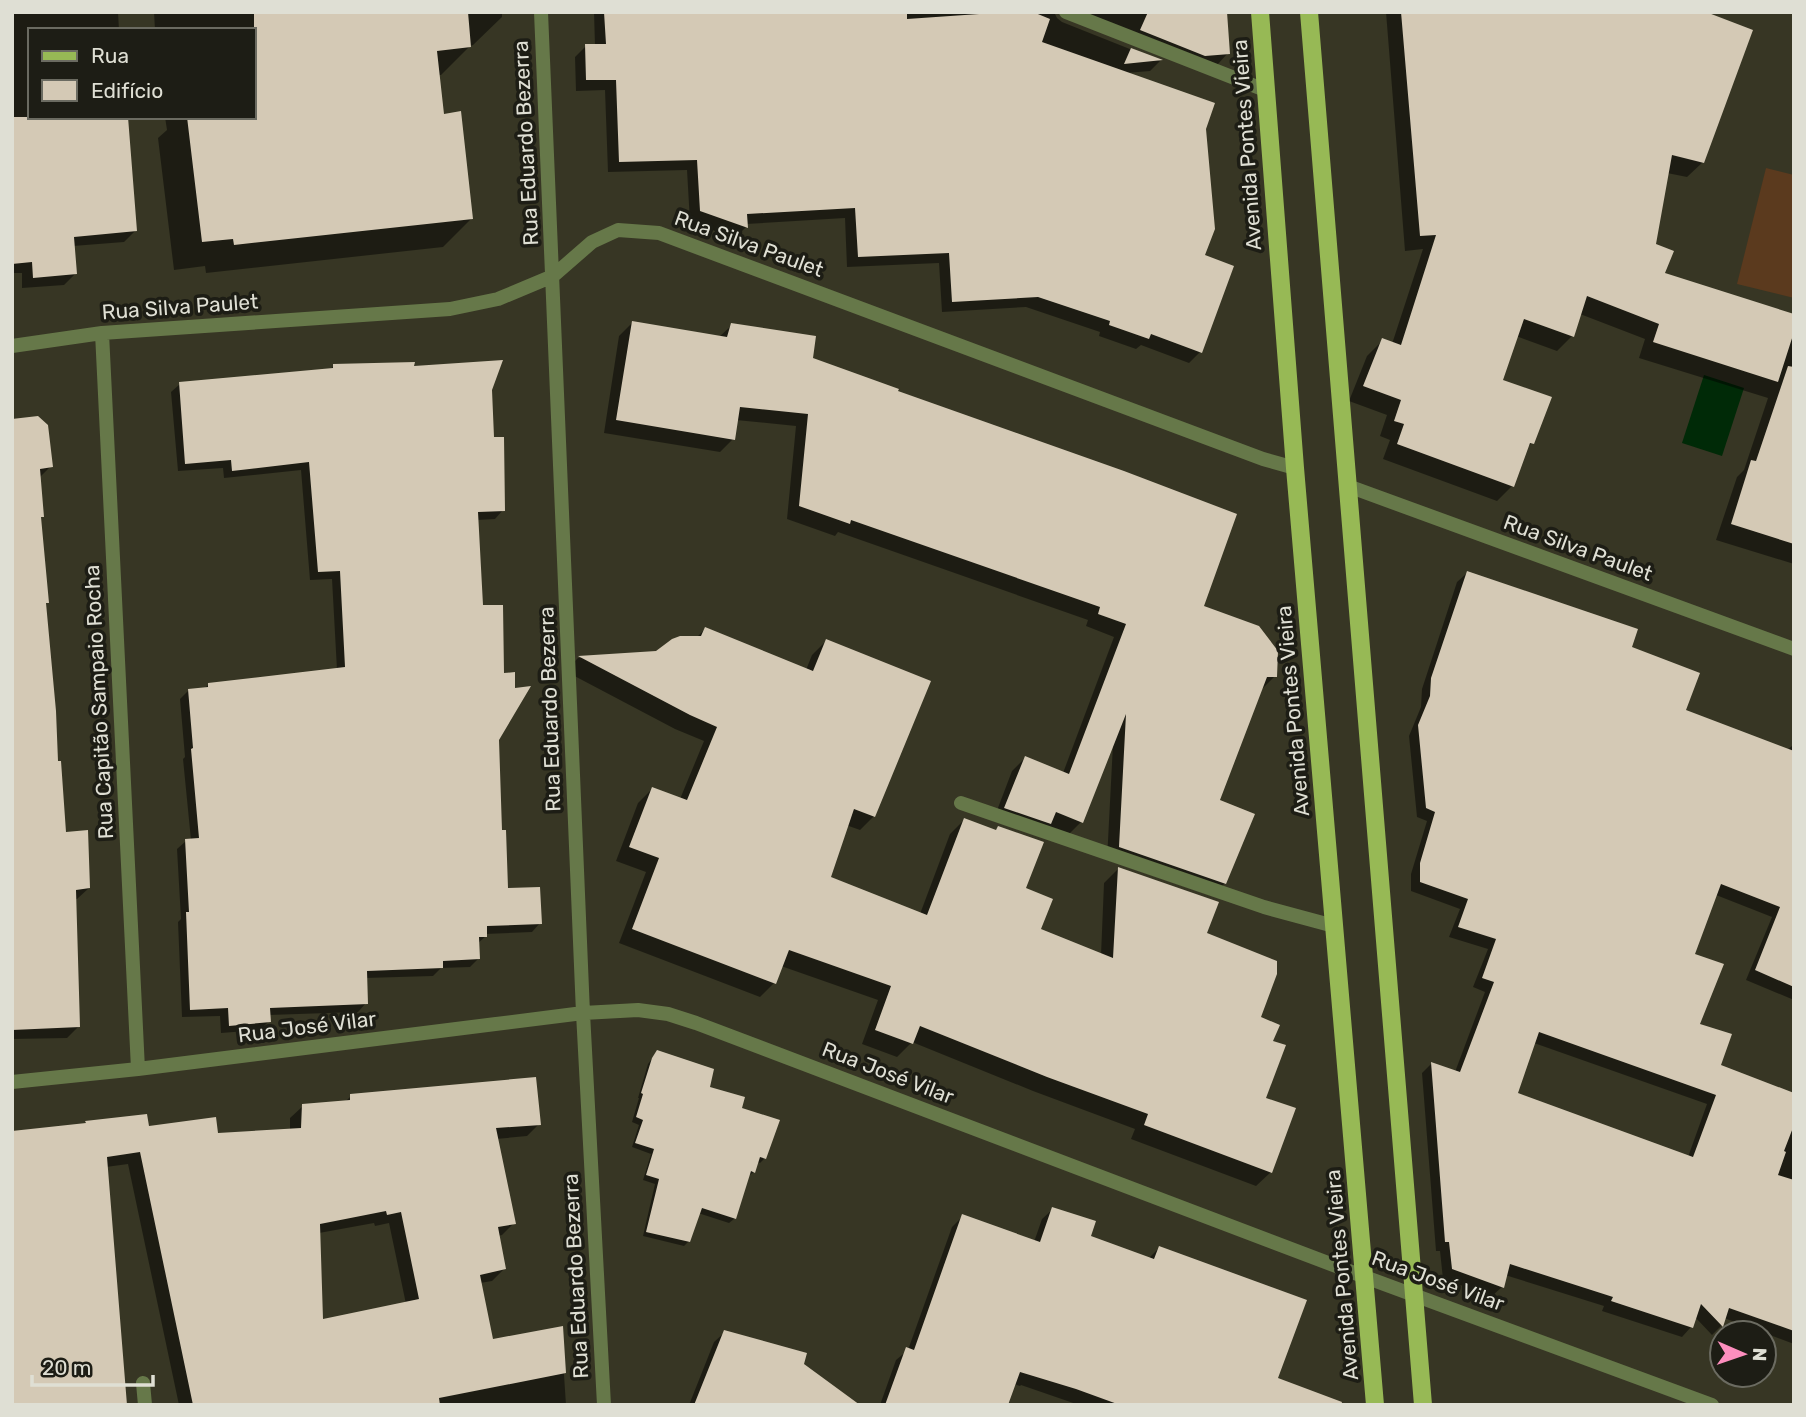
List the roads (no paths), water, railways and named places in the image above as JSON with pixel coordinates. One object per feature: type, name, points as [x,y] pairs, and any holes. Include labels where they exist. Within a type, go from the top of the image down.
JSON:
[{"type":"main road","name":"Avenida Pontes Vieira","points":[[1260,12],[1295,468],[1375,1405]]},
{"type":"main road","points":[[1309,12],[1423,1405]]},
{"type":"street","name":"Rua Eduardo Bezerra","points":[[541,12],[583,1013],[604,1405]]},
{"type":"street","points":[[1066,12],[1265,90]]},
{"type":"street","name":"Rua Silva Paulet","points":[[12,345],[102,333],[450,309],[498,299],[553,276],[592,242],[618,230],[659,233],[1250,454],[1295,468]]},
{"type":"street","name":"Rua Capitão Sampaio Rocha","points":[[102,333],[138,1069]]},
{"type":"street","name":"Rua Silva Paulet","points":[[1348,486],[1794,649]]},
{"type":"street","points":[[961,803],[1264,907],[1334,926]]},
{"type":"street","name":"Rua José Vilar","points":[[12,1082],[138,1069],[583,1013],[638,1010],[668,1014],[1712,1405]]},
{"type":"street","points":[[143,1383],[145,1405]]}]
